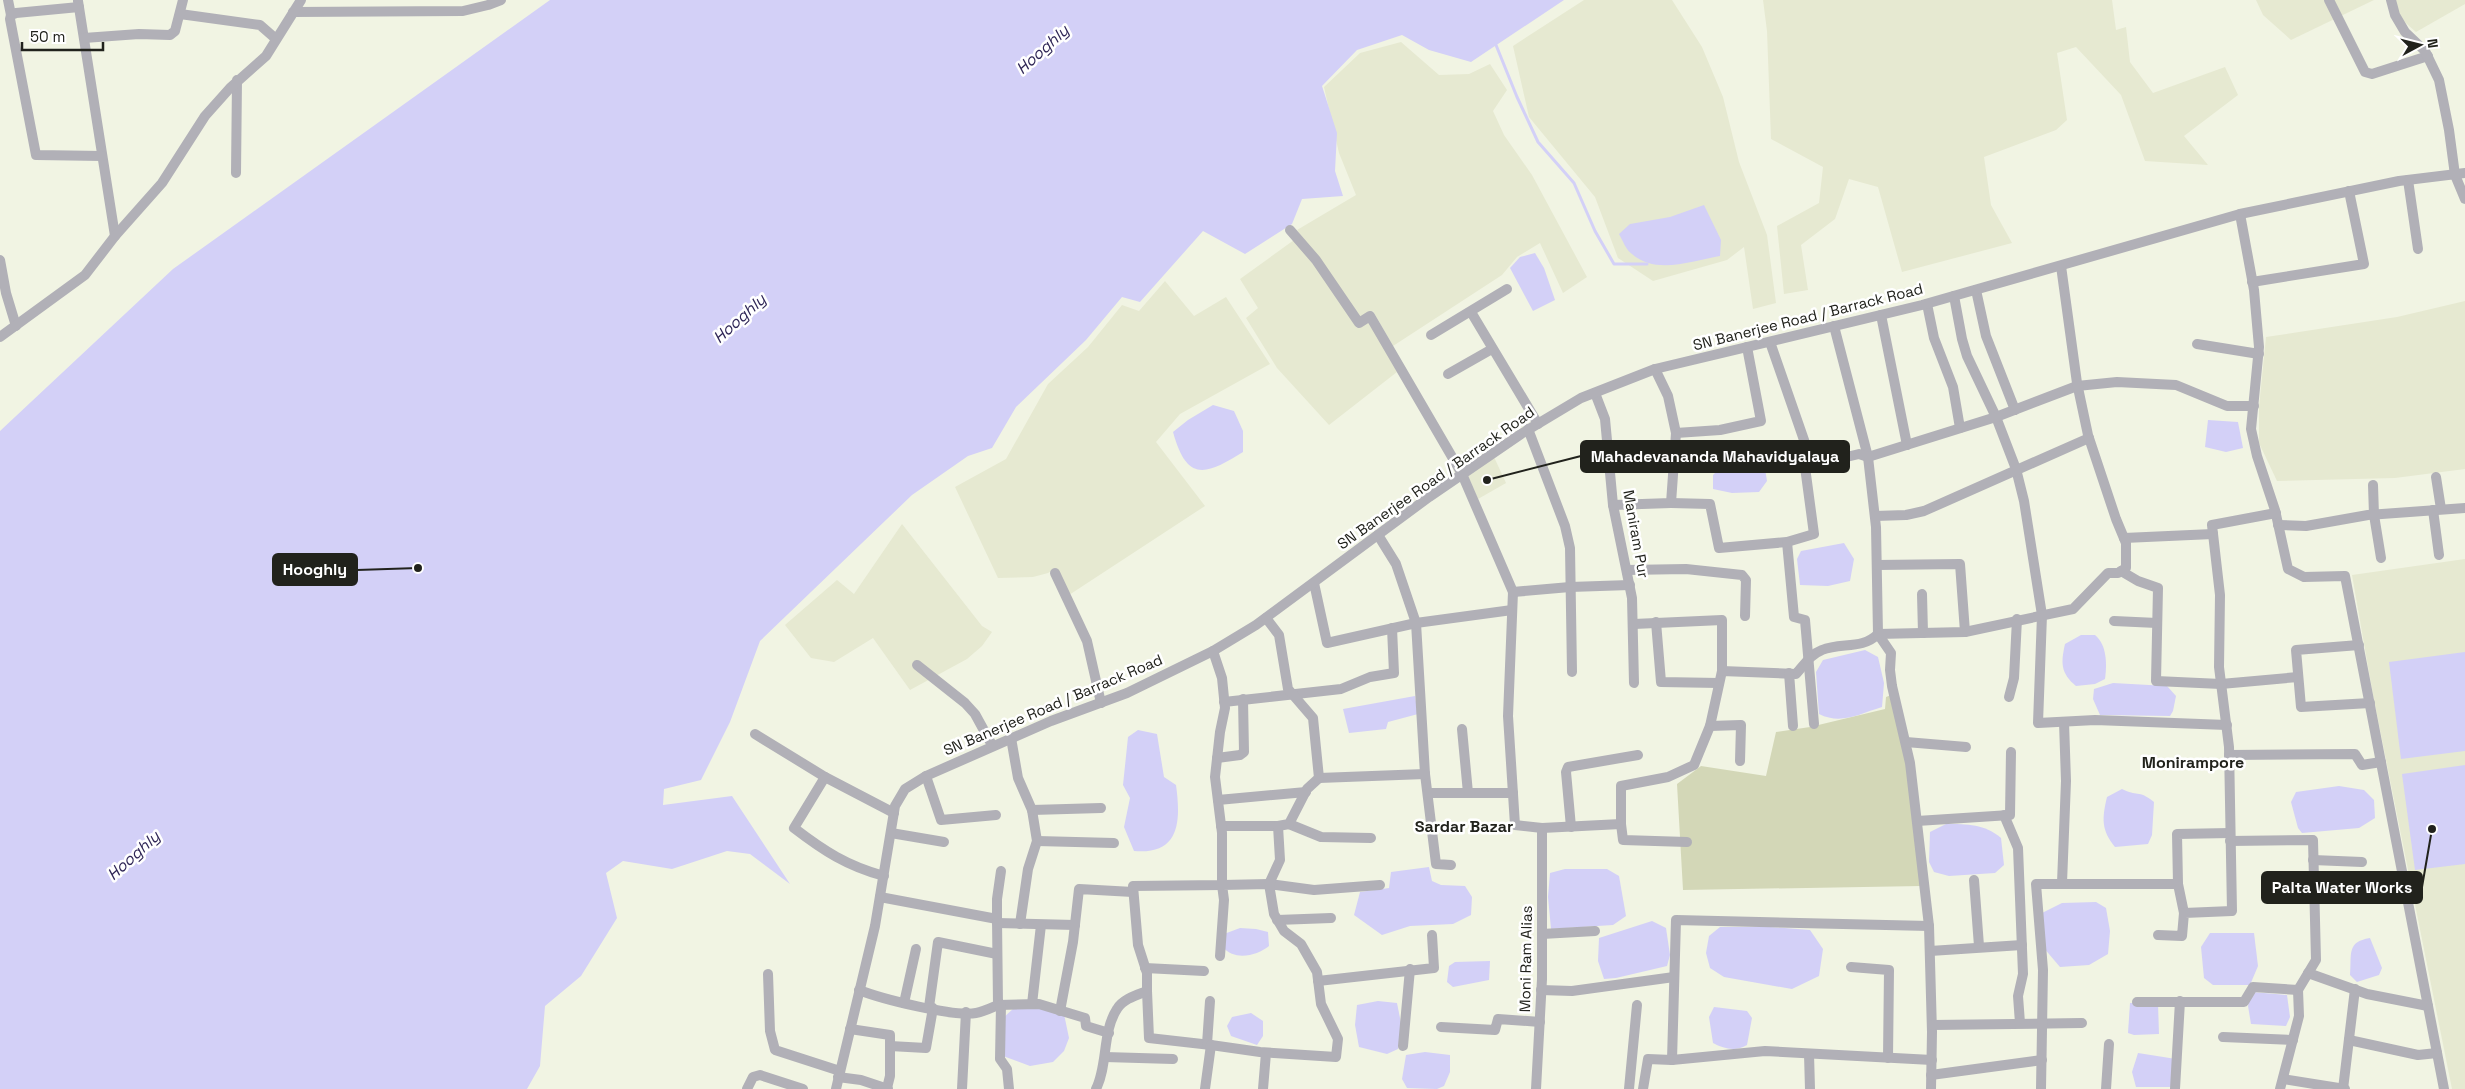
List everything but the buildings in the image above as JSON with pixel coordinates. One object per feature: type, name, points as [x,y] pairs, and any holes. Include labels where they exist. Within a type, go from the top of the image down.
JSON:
[{"type":"street","points":[[8,0],[36,155],[102,156]]},
{"type":"street","points":[[84,38],[170,35],[175,31],[184,0]]},
{"type":"street","points":[[0,337],[77,282],[162,183],[205,116],[238,80],[262,61],[301,0]]},
{"type":"street","points":[[292,12],[462,10],[488,6],[501,0]]},
{"type":"street","points":[[2329,0],[2365,72],[2372,74],[2428,56]]},
{"type":"street","points":[[2391,0],[2395,15],[2405,32],[2426,51],[2439,80],[2465,199]]},
{"type":"street","points":[[11,15],[78,3],[115,236]]},
{"type":"street","points":[[180,14],[260,25],[276,39]]},
{"type":"street","points":[[236,174],[238,80]]},
{"type":"street","name":"SN Banerjee Road / Barrack Road","points":[[836,1089],[880,897],[895,806],[905,789],[926,776],[992,745],[1127,693],[1213,651],[1266,618],[1462,474],[1533,427],[1595,393],[1655,369],[1927,304],[2240,214],[2408,180],[2460,174]]},
{"type":"street","points":[[2408,180],[2418,249]]},
{"type":"street","points":[[2252,282],[2364,264],[2349,191]]},
{"type":"street","points":[[2240,214],[2252,282],[2258,354],[2251,429],[2255,447],[2276,513],[2288,569],[2304,578],[2346,576],[2444,1089]]},
{"type":"street","points":[[1290,230],[1316,260],[1359,323],[1370,316],[1462,474],[1513,592],[1508,716],[1515,825],[1542,828],[1621,824]]},
{"type":"street","points":[[0,260],[6,293],[16,326]]},
{"type":"street","points":[[1722,670],[1796,674],[1808,661],[1824,649],[1870,642],[1878,634],[1965,632],[2073,609],[2108,573],[2121,571],[2126,568],[2124,538],[2088,438],[2077,386],[2061,266]]},
{"type":"street","points":[[1430,335],[1507,289]]},
{"type":"street","points":[[1976,290],[1986,336],[2015,410]]},
{"type":"street","points":[[1954,296],[1967,356],[1996,417],[2016,469],[2024,501],[2042,615],[2038,723],[2095,720],[2227,725]]},
{"type":"street","points":[[1927,304],[1934,338],[1953,387],[1960,428]]},
{"type":"street","points":[[1471,312],[1533,427],[1565,526],[1570,548],[1572,672]]},
{"type":"street","points":[[1881,315],[1907,445]]},
{"type":"street","points":[[1834,326],[1868,456],[1875,516],[1878,634],[1891,653],[1891,678],[1906,742],[1917,821],[1929,926],[1932,1024],[1931,1089]]},
{"type":"street","points":[[1770,342],[1813,466]]},
{"type":"street","points":[[2198,344],[2258,354]]},
{"type":"street","points":[[1676,433],[1720,430],[1761,421],[1747,347]]},
{"type":"street","points":[[1448,374],[1492,349]]},
{"type":"street","points":[[1655,369],[1668,396],[1676,433],[1671,503]]},
{"type":"street","points":[[1613,505],[1710,504],[1719,548],[1787,542],[1814,534],[1805,467],[1859,454],[1868,456],[1907,445],[1996,417],[2077,386],[2116,382],[2176,384],[2227,406],[2254,406]]},
{"type":"street","name":"Maniram Pur","points":[[1595,393],[1605,419],[1613,505],[1628,570],[1634,624],[1634,683]]},
{"type":"street","points":[[1875,516],[1906,515],[1924,511],[2088,438]]},
{"type":"street","points":[[2436,477],[2440,555]]},
{"type":"street","points":[[2373,485],[2374,515],[2380,558]]},
{"type":"street","points":[[2278,525],[2306,526],[2374,515],[2465,508]]},
{"type":"street","points":[[2184,913],[2232,911],[2229,755],[2219,666],[2220,595],[2212,525],[2276,513]]},
{"type":"street","points":[[2124,538],[2213,534]]},
{"type":"street","points":[[1378,535],[1396,564],[1416,623],[1425,774],[1429,793],[1436,864],[1451,865]]},
{"type":"street","points":[[1787,542],[1794,617],[1805,620],[1814,724]]},
{"type":"street","points":[[1877,565],[1960,564],[1965,632]]},
{"type":"street","points":[[1628,570],[1686,569],[1742,575],[1746,580],[1745,616]]},
{"type":"street","points":[[2121,571],[2138,581],[2156,586],[2156,682],[2221,684],[2298,677]]},
{"type":"street","points":[[1055,573],[1087,641],[1101,702]]},
{"type":"street","points":[[1314,583],[1327,643],[1416,623],[1512,610]]},
{"type":"street","points":[[1513,592],[1570,587],[1630,585]]},
{"type":"street","points":[[1922,594],[1924,633]]},
{"type":"street","points":[[1266,618],[1279,636],[1288,689],[1313,718],[1319,778]]},
{"type":"street","points":[[1634,624],[1722,620],[1722,670],[1710,726],[1694,765],[1668,777],[1621,786],[1623,840],[1687,842]]},
{"type":"street","points":[[2009,697],[2014,678],[2016,620]]},
{"type":"street","points":[[2114,620],[2157,623]]},
{"type":"street","points":[[1656,622],[1661,682],[1719,683]]},
{"type":"street","points":[[1224,702],[1347,688],[1370,677],[1394,673],[1392,628]]},
{"type":"street","points":[[2359,645],[2296,650],[2301,707],[2370,703]]},
{"type":"street","points":[[1213,651],[1222,678],[1224,702],[1215,777],[1222,826],[1222,885],[1224,900],[1220,956]]},
{"type":"street","points":[[917,665],[966,704],[992,745]]},
{"type":"street","points":[[1789,673],[1793,726]]},
{"type":"street","points":[[1217,758],[1240,755],[1244,752],[1242,699]]},
{"type":"street","points":[[2062,883],[2066,781],[2064,722]]},
{"type":"street","points":[[1710,726],[1741,725],[1740,762]]},
{"type":"street","points":[[1462,729],[1468,793]]},
{"type":"street","points":[[755,734],[825,777],[894,813]]},
{"type":"street","points":[[1011,738],[1018,778],[1032,810],[1037,841],[1028,869],[1020,924]]},
{"type":"street","points":[[1906,742],[1966,747]]},
{"type":"street","points":[[1917,821],[2010,815],[2011,752]]},
{"type":"street","points":[[2229,755],[2355,754],[2362,765],[2381,762]]},
{"type":"street","points":[[1571,827],[1566,772],[1568,767],[1638,756]]},
{"type":"street","points":[[1289,824],[1306,792],[1319,778],[1425,774]]},
{"type":"street","points":[[926,776],[941,820],[996,814]]},
{"type":"street","points":[[825,777],[794,828],[830,855],[860,870],[884,876]]},
{"type":"street","points":[[1218,800],[1306,792]]},
{"type":"street","points":[[1429,793],[1513,793]]},
{"type":"street","points":[[1032,810],[1101,808]]},
{"type":"street","points":[[2004,815],[2018,848],[2023,974],[2018,996],[2020,1023]]},
{"type":"street","points":[[1222,826],[1278,826],[1289,824],[1321,836],[1371,838]]},
{"type":"street","points":[[1278,826],[1280,860],[1269,884],[1274,914],[1284,932],[1301,944],[1317,972],[1322,1004],[1338,1039],[1336,1057],[1266,1052],[1149,1038],[1145,968],[1138,945],[1133,886],[1269,884],[1314,890],[1380,885]]},
{"type":"street","name":"Moni Ram Alias","points":[[1536,1089],[1541,990],[1542,828]]},
{"type":"street","points":[[891,833],[944,842]]},
{"type":"street","points":[[2158,935],[2182,936],[2184,913],[2178,884],[2177,834],[2313,840],[2316,960],[2298,990],[2299,1016],[2282,1084],[2344,1089],[2355,989]]},
{"type":"street","points":[[1037,841],[1114,843]]},
{"type":"street","points":[[2313,860],[2362,862]]},
{"type":"street","points":[[1001,871],[997,899],[1000,1059],[1007,1069],[1009,1089]]},
{"type":"street","points":[[1974,880],[1979,946]]},
{"type":"street","points":[[2041,1089],[2043,970],[2036,884],[2178,884]]},
{"type":"street","points":[[2315,889],[2368,885]]},
{"type":"street","points":[[1060,1011],[1075,925],[1079,889],[1133,892]]},
{"type":"street","points":[[880,897],[997,921],[1041,926],[1075,925]]},
{"type":"street","points":[[1277,920],[1331,918]]},
{"type":"street","points":[[1672,1060],[1676,920],[1929,926]]},
{"type":"street","points":[[1032,1004],[1041,926]]},
{"type":"street","points":[[1542,934],[1595,931]]},
{"type":"street","points":[[1318,981],[1435,967],[1432,935]]},
{"type":"street","points":[[890,1046],[926,1048],[938,942],[997,954]]},
{"type":"street","points":[[1930,950],[2022,945]]},
{"type":"street","points":[[904,1003],[916,949]]},
{"type":"street","points":[[1851,967],[1889,970],[1888,1058]]},
{"type":"street","points":[[1145,968],[1204,970]]},
{"type":"street","points":[[1404,1046],[1410,969]]},
{"type":"street","points":[[2308,973],[2367,994],[2428,1006]]},
{"type":"street","points":[[768,974],[770,1031],[775,1050],[839,1074],[888,1088],[890,1076],[890,1035],[850,1029]]},
{"type":"street","points":[[1541,990],[1572,991],[1674,977]]},
{"type":"street","points":[[2137,1002],[2244,1002],[2253,988],[2298,990]]},
{"type":"street","points":[[859,990],[882,999],[976,1013],[999,1005],[1032,1004],[1084,1018],[1086,1026],[1109,1033]]},
{"type":"street","points":[[1096,1089],[1101,1080],[1109,1033],[1117,1008],[1131,998],[1147,991]]},
{"type":"street","points":[[1205,1089],[1210,1001]]},
{"type":"street","points":[[2175,1089],[2180,1001]]},
{"type":"street","points":[[1629,1089],[1637,1005]]},
{"type":"street","points":[[962,1089],[966,1012]]},
{"type":"street","points":[[1441,1027],[1495,1030],[1498,1019],[1540,1022]]},
{"type":"street","points":[[1932,1024],[2082,1023]]},
{"type":"street","points":[[2223,1036],[2293,1040]]},
{"type":"street","points":[[2349,1040],[2418,1055],[2437,1053]]},
{"type":"street","points":[[2106,1089],[2109,1044]]},
{"type":"street","points":[[1643,1089],[1648,1059],[1672,1060],[1765,1051],[1932,1060]]},
{"type":"street","points":[[1263,1089],[1266,1052]]},
{"type":"street","points":[[1809,1054],[1810,1089]]},
{"type":"street","points":[[1105,1057],[1173,1059]]},
{"type":"street","points":[[1931,1075],[2042,1060]]},
{"type":"street","points":[[747,1089],[752,1077],[760,1075],[803,1089]]},
{"type":"shaded area","points":[[1584,0],[1672,0],[1702,47],[1723,97],[1739,162],[1767,235],[1776,303],[1753,309],[1744,247],[1727,260],[1653,281],[1618,258],[1595,197],[1529,117],[1513,46]]},
{"type":"shaded area","points":[[1763,0],[2112,0],[2116,30],[2126,27],[2130,62],[2153,93],[2225,67],[2238,95],[2184,136],[2208,165],[2145,161],[2121,95],[2076,47],[2057,53],[2067,120],[2056,130],[1984,157],[1991,205],[2012,243],[1902,272],[1878,187],[1849,179],[1835,219],[1801,245],[1808,290],[1784,294],[1777,226],[1819,203],[1823,167],[1771,139],[1767,31]]},
{"type":"shaded area","points":[[2256,0],[2374,0],[2291,40],[2263,15]]},
{"type":"shaded area","points":[[2396,0],[2465,0],[2465,4],[2416,32],[2399,17]]},
{"type":"shaded area","points":[[1401,42],[1439,75],[1469,74],[1490,64],[1507,90],[1493,111],[1504,135],[1532,175],[1587,277],[1563,293],[1540,243],[1517,257],[1502,275],[1393,346],[1373,311],[1360,318],[1297,230],[1356,195],[1339,153],[1324,87],[1360,53]]},
{"type":"shaded area","points":[[1294,240],[1314,262],[1357,328],[1369,322],[1397,372],[1329,425],[1277,368],[1246,318],[1258,308],[1240,279]]},
{"type":"shaded area","points":[[1165,281],[1194,316],[1226,297],[1270,364],[1180,414],[1156,442],[1205,506],[1069,595],[1056,568],[1048,573],[1033,577],[998,578],[955,487],[1006,459],[1048,384],[1088,347],[1122,305],[1139,311]]},
{"type":"shaded area","points":[[2465,301],[2465,469],[2395,478],[2277,481],[2259,443],[2259,407],[2266,337],[2397,317]]},
{"type":"shaded area","points":[[1494,457],[1506,483],[1478,499],[1468,476]]},
{"type":"shaded area","points":[[902,524],[982,626],[992,632],[982,646],[967,659],[910,690],[873,638],[834,662],[811,658],[785,625],[837,580],[854,594]]},
{"type":"shaded area","points":[[2465,559],[2465,1089],[2452,1089],[2373,695],[2352,575]]},
{"type":"shaded area","points":[[1891,695],[1908,762],[1921,886],[1683,890],[1677,784],[1701,766],[1766,776],[1776,732],[1810,727],[1885,709],[1886,697]]},
{"type":"water","name":"Hooghly","points":[[550,0],[1564,0],[1471,62],[1429,50],[1402,35],[1357,50],[1322,86],[1337,133],[1335,171],[1343,196],[1302,199],[1292,224],[1245,254],[1203,231],[1140,302],[1122,297],[1086,340],[1016,407],[992,448],[968,456],[912,495],[760,641],[730,722],[701,780],[664,789],[663,805],[732,796],[790,884],[750,854],[727,851],[672,869],[623,861],[606,873],[617,918],[581,976],[545,1006],[540,1066],[527,1089],[0,1089],[0,431],[173,269]]},
{"type":"water","points":[[1704,205],[1721,240],[1720,256],[1674,265],[1652,264],[1641,260],[1630,252],[1619,234],[1630,224],[1670,217]]},
{"type":"water","points":[[1535,253],[1544,268],[1555,300],[1533,311],[1510,268],[1520,257]]},
{"type":"water","points":[[1213,405],[1234,411],[1243,431],[1243,452],[1218,466],[1199,470],[1192,467],[1185,460],[1173,432],[1188,420]]},
{"type":"water","points":[[2208,420],[2238,422],[2243,448],[2226,452],[2205,447]]},
{"type":"water","points":[[1756,451],[1764,463],[1767,481],[1759,492],[1732,493],[1713,489],[1713,475],[1719,469],[1738,463]]},
{"type":"water","points":[[1844,543],[1854,559],[1850,581],[1828,586],[1800,585],[1797,559],[1801,551]]},
{"type":"water","points":[[2081,635],[2095,635],[2099,639],[2104,649],[2106,673],[2105,679],[2095,684],[2076,686],[2064,672],[2063,656],[2065,644]]},
{"type":"water","points":[[1865,650],[1878,657],[1884,683],[1882,707],[1858,715],[1835,719],[1819,714],[1816,672],[1823,660]]},
{"type":"water","points":[[2465,652],[2465,751],[2401,759],[2389,662]]},
{"type":"water","points":[[2113,683],[2167,686],[2176,696],[2173,711],[2170,716],[2100,715],[2093,699],[2094,689]]},
{"type":"water","points":[[1415,696],[1418,714],[1388,722],[1386,729],[1349,733],[1343,709]]},
{"type":"water","points":[[1138,730],[1157,734],[1164,777],[1176,785],[1178,798],[1177,823],[1174,833],[1169,841],[1161,847],[1149,851],[1134,851],[1124,827],[1130,798],[1123,785],[1128,737]]},
{"type":"water","points":[[2465,765],[2465,864],[2415,870],[2402,774]]},
{"type":"water","points":[[2339,786],[2364,790],[2374,800],[2375,818],[2359,828],[2302,833],[2298,828],[2291,802],[2296,792]]},
{"type":"water","points":[[2122,789],[2131,793],[2141,794],[2154,802],[2152,835],[2148,844],[2115,847],[2107,835],[2104,824],[2104,811],[2107,797]]},
{"type":"water","points":[[1946,824],[1982,827],[1995,833],[2001,838],[2004,865],[1995,873],[1949,876],[1934,872],[1929,862],[1930,832]]},
{"type":"water","points":[[1429,867],[1432,881],[1441,885],[1465,886],[1472,897],[1471,915],[1453,924],[1410,926],[1382,935],[1354,915],[1360,892],[1389,888],[1391,872]]},
{"type":"water","points":[[1565,869],[1607,869],[1619,876],[1626,916],[1613,925],[1551,929],[1548,897],[1550,873]]},
{"type":"water","points":[[2096,902],[2106,908],[2110,931],[2108,954],[2089,965],[2060,967],[2043,947],[2042,913],[2062,903]]},
{"type":"water","points":[[1652,921],[1666,928],[1670,955],[1667,966],[1604,979],[1598,961],[1599,938]]},
{"type":"water","points":[[1720,927],[1770,927],[1810,930],[1823,949],[1819,976],[1792,989],[1724,977],[1710,968],[1706,953],[1709,936]]},
{"type":"water","points":[[1240,928],[1268,932],[1269,946],[1246,956],[1233,954],[1228,951],[1223,947],[1224,934]]},
{"type":"water","points":[[2210,933],[2254,933],[2258,966],[2250,985],[2213,985],[2204,978],[2201,947]]},
{"type":"water","points":[[2370,938],[2382,968],[2379,975],[2357,982],[2350,975],[2352,950],[2357,943]]},
{"type":"water","points":[[1490,961],[1489,980],[1453,987],[1447,982],[1449,966],[1455,962]]},
{"type":"water","points":[[2252,992],[2287,995],[2290,1017],[2286,1026],[2251,1024],[2248,1006]]},
{"type":"water","points":[[1378,1001],[1397,1003],[1402,1028],[1398,1049],[1387,1054],[1359,1047],[1355,1025],[1357,1005]]},
{"type":"water","points":[[2130,1003],[2158,1003],[2159,1034],[2134,1035],[2128,1033]]},
{"type":"water","points":[[1714,1007],[1747,1011],[1752,1018],[1747,1045],[1730,1049],[1713,1043],[1709,1017]]},
{"type":"water","points":[[1014,1008],[1041,1008],[1064,1014],[1069,1038],[1064,1051],[1053,1062],[1030,1066],[1003,1056],[1003,1018]]},
{"type":"water","points":[[1251,1013],[1263,1021],[1263,1036],[1257,1045],[1231,1036],[1227,1026],[1232,1017]]},
{"type":"water","points":[[1425,1052],[1450,1055],[1450,1072],[1444,1086],[1437,1089],[1407,1088],[1402,1079],[1406,1055]]},
{"type":"water","points":[[2138,1053],[2176,1059],[2173,1087],[2136,1087],[2132,1072]]},
{"type":"waterway","points":[[1496,45],[1538,142],[1574,183],[1595,231],[1614,264],[1647,264]]},
{"type":"place","name":"Mahadevananda Mahavidyalaya","points":[[1487,480]]},
{"type":"place","name":"Hooghly","points":[[418,568]]},
{"type":"place","name":"Palta Water Works","points":[[2432,829]]},
{"type":"district","name":"Monirampore","points":[[2193,762]]},
{"type":"district","name":"Sardar Bazar","points":[[1464,826]]}]
